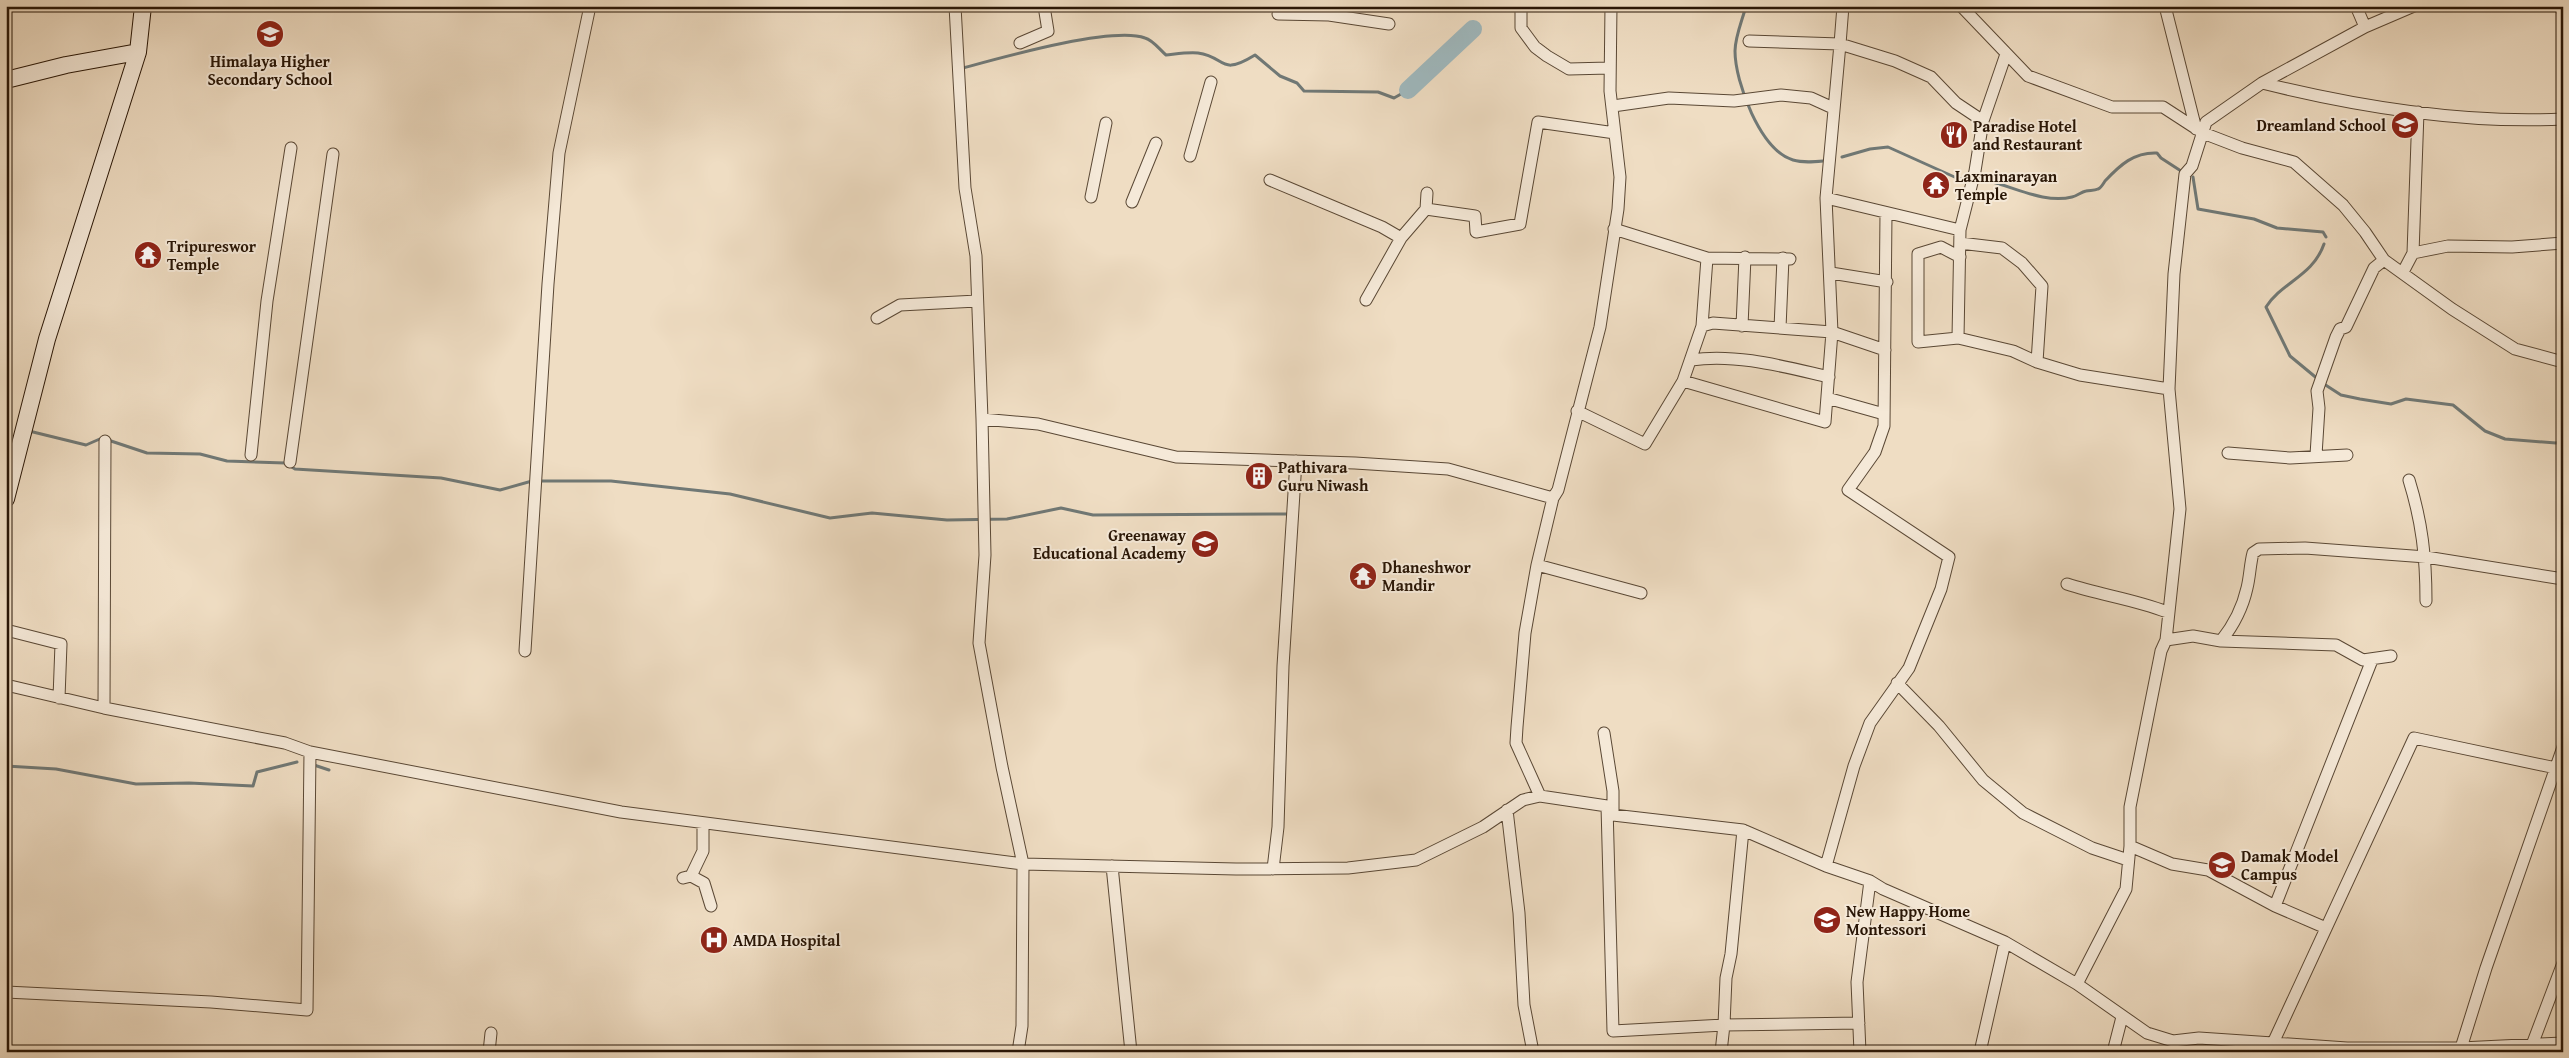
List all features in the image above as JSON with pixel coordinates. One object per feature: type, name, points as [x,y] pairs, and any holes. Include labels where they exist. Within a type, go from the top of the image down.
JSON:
[{"type":"street","points":[[6,499],[46,339],[138,52],[143,6]]},
{"type":"street","points":[[525,651],[548,284],[559,153],[590,6]]},
{"type":"street","points":[[955,6],[965,188],[976,256],[985,555],[979,643],[1002,767],[1024,864],[1022,1026],[1018,1052]]},
{"type":"street","points":[[1020,43],[1048,31],[1044,6]]},
{"type":"street","points":[[1521,6],[1521,28],[1535,46],[1547,56],[1569,69],[1609,68]]},
{"type":"street","points":[[1540,796],[1516,743],[1525,633],[1537,565],[1553,498],[1558,490],[1577,411],[1591,370],[1600,327],[1614,230],[1620,177],[1609,68],[1611,6]]},
{"type":"street","points":[[1684,381],[1824,422],[1832,332],[1831,273],[1826,198],[1843,6]]},
{"type":"street","points":[[1961,6],[2028,76],[2112,107],[2163,107],[2200,131],[2242,148],[2294,162],[2343,205],[2365,232],[2384,260],[2452,309],[2515,349],[2563,362]]},
{"type":"street","points":[[2165,6],[2200,131]]},
{"type":"street","points":[[2356,6],[2364,27]]},
{"type":"street","points":[[2077,984],[2126,889],[2130,846],[2130,807],[2161,651],[2166,640],[2167,612],[2180,509],[2169,389],[2174,274],[2185,174],[2192,166],[2200,131],[2206,122],[2262,83],[2364,27],[2414,6]]},
{"type":"street","points":[[2561,6],[2563,12]]},
{"type":"street","points":[[1278,14],[1329,15],[1390,24]]},
{"type":"street","points":[[1749,41],[1840,44],[1895,60],[1931,77],[1956,103],[1984,121]]},
{"type":"street","points":[[6,80],[66,65],[138,52]]},
{"type":"street","points":[[1958,338],[1960,230],[1975,171],[1984,121],[2006,54]]},
{"type":"street","points":[[1190,156],[1211,82]]},
{"type":"street","points":[[2262,83],[2302,93],[2418,112],[2512,122],[2563,119]]},
{"type":"street","points":[[1613,106],[1669,98],[1734,102],[1781,95],[1811,98],[1833,108]]},
{"type":"street","points":[[2403,272],[2413,253],[2418,112]]},
{"type":"street","points":[[1426,209],[1475,216],[1476,232],[1520,224],[1538,122],[1615,133]]},
{"type":"street","points":[[1091,197],[1106,123]]},
{"type":"street","points":[[1132,202],[1156,143]]},
{"type":"street","points":[[251,455],[267,301],[291,148]]},
{"type":"street","points":[[290,462],[333,154]]},
{"type":"street","points":[[1270,180],[1382,227],[1401,238]]},
{"type":"street","points":[[1366,300],[1401,238],[1426,209],[1427,193]]},
{"type":"street","points":[[1826,198],[1960,230]]},
{"type":"street","points":[[1826,866],[1857,757],[1870,724],[1910,668],[1942,589],[1948,557],[1848,490],[1875,452],[1884,426],[1887,282],[1886,213]]},
{"type":"street","points":[[1614,230],[1708,258],[1787,258],[1780,328]]},
{"type":"street","points":[[2413,253],[2448,246],[2512,247],[2563,242]]},
{"type":"street","points":[[1960,244],[2002,248],[2022,263],[2042,286],[2037,362]]},
{"type":"street","points":[[1960,257],[1941,247],[1918,254],[1918,342],[1958,338],[2013,351],[2037,362],[2080,375],[2169,389]]},
{"type":"street","points":[[1742,326],[1745,257]]},
{"type":"street","points":[[1577,411],[1645,444],[1684,381],[1702,326],[1708,258]]},
{"type":"street","points":[[2316,455],[2319,408],[2317,391],[2340,329],[2346,327],[2374,268],[2384,260]]},
{"type":"street","points":[[1831,273],[1887,282]]},
{"type":"street","points":[[877,318],[900,305],[976,301]]},
{"type":"street","points":[[1702,326],[1713,323],[1832,332],[1885,350]]},
{"type":"street","points":[[1690,360],[1710,357],[1782,366],[1829,377]]},
{"type":"street","points":[[1827,398],[1884,414]]},
{"type":"street","points":[[982,419],[1038,424],[1176,457],[1448,469],[1553,498]]},
{"type":"street","points":[[104,441],[104,708]]},
{"type":"street","points":[[2228,453],[2290,458],[2316,455],[2347,455]]},
{"type":"street","points":[[1273,869],[1278,827],[1283,666],[1296,461]]},
{"type":"street","points":[[2409,480],[2420,514],[2426,557],[2426,601]]},
{"type":"street","points":[[2221,641],[2235,621],[2248,586],[2248,574],[2253,553],[2260,549],[2305,548],[2426,557],[2563,580]]},
{"type":"street","points":[[1537,565],[1641,593]]},
{"type":"street","points":[[2067,584],[2140,602],[2167,612]]},
{"type":"street","points":[[6,630],[61,644],[59,698]]},
{"type":"street","points":[[2166,640],[2193,636],[2221,641],[2336,645],[2363,660],[2391,656]]},
{"type":"street","points":[[2275,906],[2372,660]]},
{"type":"street","points":[[1897,684],[1939,726],[1983,780],[2023,813],[2092,848],[2128,860]]},
{"type":"street","points":[[6,685],[104,708],[285,743],[310,752],[621,812],[1024,864],[1273,869],[1348,868],[1416,860],[1483,827],[1523,800],[1540,796],[1610,811],[1743,830],[1826,866],[1870,881],[1883,889],[2005,942],[2077,984],[2147,1033],[2173,1041],[2179,1046],[2199,1038],[2254,1047],[2273,1043],[2346,1050],[2426,1050],[2563,1043]]},
{"type":"street","points":[[1604,733],[1613,791],[1610,811],[1611,1028],[1616,1031],[1724,1025],[1859,1023]]},
{"type":"street","points":[[2273,1043],[2414,738],[2556,768]]},
{"type":"street","points":[[2461,1048],[2486,968],[2563,747]]},
{"type":"street","points":[[6,992],[211,1002],[308,1010],[310,752]]},
{"type":"street","points":[[1507,810],[1520,912],[1524,1005],[1533,1052]]},
{"type":"street","points":[[703,823],[703,851],[687,877],[704,883],[711,906]]},
{"type":"street","points":[[1721,1052],[1726,978],[1731,954],[1743,830]]},
{"type":"street","points":[[2130,846],[2172,864],[2208,870],[2275,906],[2326,928]]},
{"type":"street","points":[[1112,866],[1131,1052]]},
{"type":"street","points":[[1860,1052],[1858,982],[1870,881]]},
{"type":"street","points":[[1980,1052],[2005,942]]},
{"type":"street","points":[[2532,1044],[2563,963]]},
{"type":"street","points":[[2113,1052],[2122,1017]]},
{"type":"street","points":[[488,1052],[491,1033]]},
{"type":"waterway","points":[[1746,6],[1735,46],[1736,64],[1739,80],[1760,129],[1781,154],[1797,161],[1824,161]]},
{"type":"waterway","points":[[1408,90],[1473,29]]},
{"type":"waterway","points":[[963,68],[1056,45],[1108,36],[1129,35],[1148,39],[1166,55],[1198,53],[1229,65],[1235,65],[1255,55],[1280,76],[1297,83],[1304,91],[1378,92],[1394,98],[1408,90]]},
{"type":"waterway","points":[[1842,157],[1870,149],[1888,147],[1959,179],[1973,178],[2001,184],[2029,194],[2058,199],[2072,197],[2099,188],[2122,165],[2134,157],[2149,153],[2157,153],[2161,158],[2181,171]]},
{"type":"waterway","points":[[2193,177],[2198,209],[2254,219],[2277,228],[2323,232],[2326,237]]},
{"type":"waterway","points":[[2319,380],[2290,356],[2266,307],[2280,291],[2313,264],[2324,244]]},
{"type":"waterway","points":[[2324,384],[2341,395],[2360,399],[2391,404],[2406,399],[2453,405],[2485,431],[2505,439],[2556,443],[2563,441]]},
{"type":"waterway","points":[[29,431],[86,445],[102,438]]},
{"type":"waterway","points":[[108,440],[147,453],[200,454],[227,461],[285,463],[295,469],[441,478],[500,490],[532,481]]},
{"type":"waterway","points":[[538,481],[611,481],[730,494],[830,518],[872,513],[947,520],[1007,519],[1061,508],[1093,515],[1291,514]]},
{"type":"waterway","points":[[6,766],[56,769],[136,784],[189,783],[253,786],[257,772],[297,762]]},
{"type":"waterway","points":[[314,765],[329,770]]},
{"type":"place","name":"Himalaya Higher Secondary School","points":[[270,34]]},
{"type":"place","name":"Dreamland School","points":[[2405,125]]},
{"type":"place","name":"Paradise Hotel and Restaurant","points":[[1954,135]]},
{"type":"place","name":"Laxminarayan Temple","points":[[1936,185]]},
{"type":"place","name":"Tripureswor Temple","points":[[148,255]]},
{"type":"place","name":"Pathivara Guru Niwash","points":[[1259,476]]},
{"type":"place","name":"Greenaway Educational Academy","points":[[1205,544]]},
{"type":"place","name":"Dhaneshwor Mandir","points":[[1363,576]]},
{"type":"place","name":"Damak Model Campus","points":[[2222,865]]},
{"type":"place","name":"New Happy Home Montessori","points":[[1827,920]]},
{"type":"place","name":"AMDA Hospital","points":[[714,940]]}]
